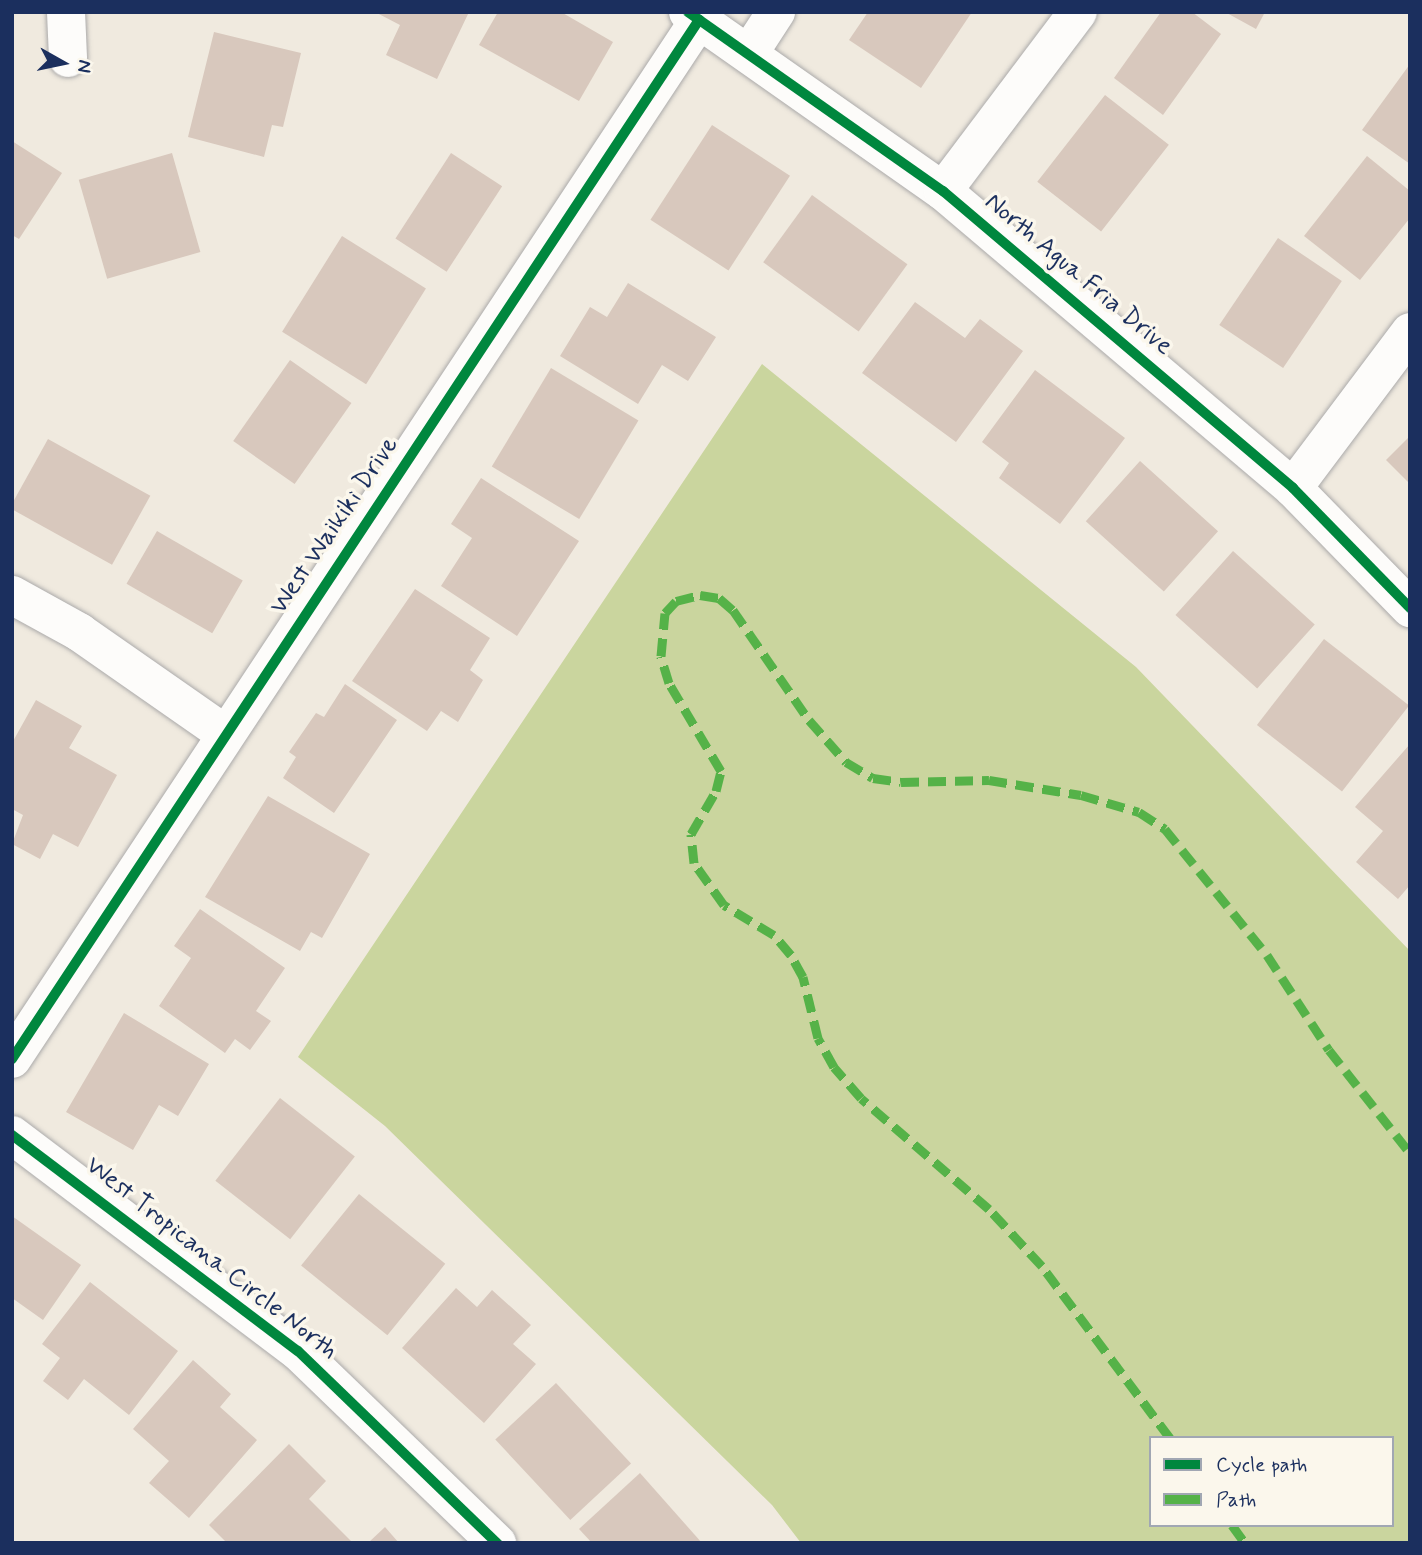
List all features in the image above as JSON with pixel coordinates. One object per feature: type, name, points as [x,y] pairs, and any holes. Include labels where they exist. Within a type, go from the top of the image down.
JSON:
[{"type":"street","points":[[66,12],[68,58]]},
{"type":"street","points":[[750,52],[776,12]]},
{"type":"street","points":[[943,191],[1078,12]]},
{"type":"street","name":"North Agua Fria Drive","points":[[694,16],[750,52],[943,191],[1293,488],[1410,608]]},
{"type":"street","name":"West Waikiki Drive","points":[[12,1059],[694,16]]},
{"type":"street","points":[[1293,488],[1410,332]]},
{"type":"street","points":[[12,595],[79,632],[224,733]]},
{"type":"street","name":"West Tropicana Circle North","points":[[12,1135],[298,1351],[497,1543]]},
{"type":"green space","points":[[762,364],[1136,667],[1410,951],[1410,1543],[801,1543],[772,1505],[385,1126],[298,1057]]},
{"type":"building","points":[[375,12],[469,12],[437,79],[386,55],[400,25]]},
{"type":"building","points":[[498,12],[561,12],[613,42],[579,101],[479,45]]},
{"type":"building","points":[[868,12],[972,12],[921,88],[849,40]]},
{"type":"building","points":[[1161,12],[1192,12],[1221,34],[1163,115],[1114,78]]},
{"type":"building","points":[[1225,12],[1265,12],[1256,29]]},
{"type":"building","points":[[214,32],[301,53],[283,127],[272,125],[264,157],[188,137]]},
{"type":"building","points":[[1410,64],[1410,164],[1362,130]]},
{"type":"building","points":[[1105,95],[1169,145],[1101,232],[1037,182]]},
{"type":"building","points":[[712,125],[790,176],[728,270],[650,220]]},
{"type":"building","points":[[12,141],[62,173],[19,239],[12,235]]},
{"type":"building","points":[[172,153],[200,252],[107,279],[79,180]]},
{"type":"building","points":[[451,153],[502,186],[447,272],[395,239]]},
{"type":"building","points":[[1367,156],[1410,191],[1410,218],[1360,280],[1304,236]]},
{"type":"building","points":[[812,195],[907,264],[859,332],[763,262]]},
{"type":"building","points":[[342,236],[426,288],[366,384],[282,332]]},
{"type":"building","points":[[1278,238],[1342,281],[1283,368],[1219,325]]},
{"type":"building","points":[[628,283],[716,337],[688,381],[662,365],[638,404],[560,356],[590,307],[607,317]]},
{"type":"building","points":[[915,302],[965,338],[980,319],[1023,351],[956,442],[862,373]]},
{"type":"building","points":[[290,360],[351,403],[295,484],[233,441]]},
{"type":"building","points":[[551,368],[638,421],[579,519],[492,467]]},
{"type":"building","points":[[1035,370],[1125,438],[1060,524],[999,478],[1009,463],[982,442]]},
{"type":"building","points":[[1410,436],[1410,484],[1386,460]]},
{"type":"building","points":[[48,439],[150,496],[112,565],[12,509],[12,504]]},
{"type":"building","points":[[1140,461],[1218,531],[1164,591],[1086,521]]},
{"type":"building","points":[[481,478],[579,541],[517,636],[441,586],[472,538],[451,524]]},
{"type":"building","points":[[157,531],[243,580],[212,633],[126,584]]},
{"type":"building","points":[[1233,551],[1315,625],[1257,689],[1175,615]]},
{"type":"building","points":[[415,589],[490,638],[470,670],[483,680],[458,722],[441,711],[427,731],[352,681]]},
{"type":"building","points":[[1324,639],[1409,705],[1342,791],[1257,725]]},
{"type":"building","points":[[345,684],[397,720],[334,813],[283,778],[296,757],[289,752],[316,713],[324,717]]},
{"type":"building","points":[[36,700],[82,726],[69,748],[117,775],[78,847],[53,834],[40,859],[12,844],[23,815],[12,809],[12,743]]},
{"type":"building","points":[[1410,744],[1410,885],[1398,899],[1356,862],[1383,831],[1355,807]]},
{"type":"building","points":[[268,796],[370,854],[322,938],[311,932],[300,951],[205,897]]},
{"type":"building","points":[[200,909],[285,968],[256,1011],[271,1021],[250,1050],[235,1039],[225,1053],[159,1006],[191,958],[174,946]]},
{"type":"building","points":[[124,1013],[209,1064],[178,1116],[159,1105],[133,1150],[66,1112]]},
{"type":"building","points":[[280,1098],[355,1156],[290,1239],[215,1181]]},
{"type":"building","points":[[359,1194],[445,1264],[387,1335],[301,1265]]},
{"type":"building","points":[[12,1216],[81,1265],[43,1320],[12,1298]]},
{"type":"building","points":[[90,1282],[178,1351],[129,1415],[84,1379],[68,1400],[43,1381],[60,1358],[42,1344]]},
{"type":"building","points":[[456,1288],[477,1307],[492,1290],[531,1325],[513,1344],[536,1364],[484,1423],[402,1348]]},
{"type":"building","points":[[193,1360],[231,1394],[220,1407],[257,1440],[189,1518],[149,1483],[169,1461],[133,1429]]},
{"type":"building","points":[[556,1383],[631,1463],[570,1520],[495,1440]]},
{"type":"building","points":[[289,1444],[326,1481],[309,1499],[351,1541],[227,1543],[209,1525]]},
{"type":"building","points":[[640,1473],[702,1543],[592,1543],[579,1529]]},
{"type":"building","points":[[385,1527],[399,1543],[368,1543]]},
{"type":"marked path","points":[[1169,1436],[1042,1266],[989,1209],[861,1098],[834,1067],[818,1038],[803,977],[791,955],[774,935],[724,905],[694,863],[691,834],[716,791],[721,771],[669,683],[661,656],[665,613],[676,601],[700,595],[719,598],[733,610],[809,720],[846,762],[873,778],[901,782],[989,780],[1081,795],[1139,812],[1165,829],[1267,955],[1329,1050],[1410,1153]]},
{"type":"marked path","points":[[1233,1527],[1245,1543]]},
{"type":"cycle path","points":[[688,12],[943,191],[1293,488],[1410,608]]},
{"type":"cycle path","points":[[12,1059],[699,20]]},
{"type":"cycle path","points":[[12,1135],[298,1351],[497,1543]]}]
